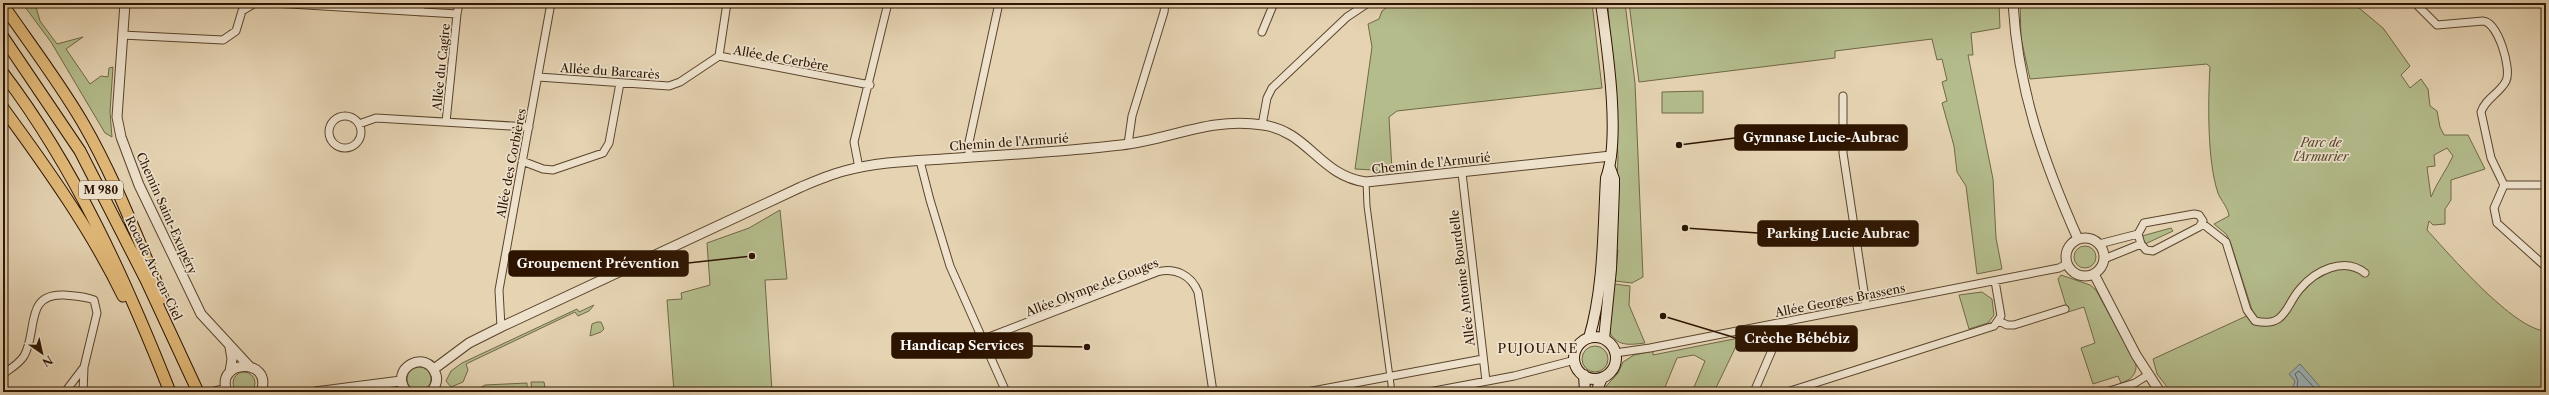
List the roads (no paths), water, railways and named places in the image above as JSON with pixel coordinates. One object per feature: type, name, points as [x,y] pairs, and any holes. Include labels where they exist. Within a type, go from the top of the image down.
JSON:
[{"type":"highway","points":[[3,5],[51,71],[84,125],[111,180],[181,339],[182,353]]},
{"type":"highway","name":"Rocade Arc-en-Ciel","points":[[3,37],[80,151],[119,225],[182,353],[198,392]]},
{"type":"highway","name":"M 980","points":[[3,73],[56,152],[118,267],[170,392]]},
{"type":"highway","points":[[3,108],[79,218],[110,270],[134,319],[144,327]]},
{"type":"main road","points":[[1585,392],[1584,376],[1575,360],[1578,346],[1589,338],[1595,319],[1600,276],[1606,178],[1610,168],[1611,156],[1611,99],[1601,3]]},
{"type":"main road","points":[[1604,339],[1612,255],[1614,178],[1610,168]]},
{"type":"main road","points":[[1584,376],[1596,379],[1602,378],[1608,375],[1615,365],[1616,353],[1604,339],[1589,338]]},
{"type":"main road","points":[[1596,392],[1602,378]]},
{"type":"street","name":"Chemin Saint-Exupéry","points":[[125,3],[116,117],[121,138],[138,185],[194,303],[205,319],[230,347],[249,366],[257,371],[262,388],[271,392]]},
{"type":"street","points":[[122,35],[223,40],[236,30],[242,11],[255,3]]},
{"type":"street","points":[[273,3],[458,14],[459,3]]},
{"type":"street","points":[[420,12],[421,3]]},
{"type":"street","name":"Allée des Corbières","points":[[501,326],[499,290],[551,3]]},
{"type":"street","name":"Allée de Cerbère","points":[[727,3],[719,56],[870,85]]},
{"type":"street","points":[[859,168],[854,142],[870,85],[888,3]]},
{"type":"street","points":[[969,157],[969,142],[999,3]]},
{"type":"street","points":[[1128,144],[1132,116],[1164,12],[1165,3]]},
{"type":"street","points":[[1262,32],[1274,3]]},
{"type":"street","points":[[1262,125],[1267,98],[1272,88],[1347,17],[1368,3]]},
{"type":"street","points":[[2013,3],[2016,44],[2029,109],[2043,157],[2078,239]]},
{"type":"street","points":[[2415,3],[2436,25],[2483,21],[2491,24],[2496,30],[2507,67],[2508,78],[2484,105],[2480,116],[2491,158],[2504,185],[2494,208],[2497,223],[2546,267]]},
{"type":"street","name":"Allée du Cagire","points":[[446,122],[458,14]]},
{"type":"street","name":"Allée du Barcarès","points":[[538,77],[672,85],[719,56]]},
{"type":"street","points":[[522,161],[542,170],[553,170],[603,153],[609,143],[620,83]]},
{"type":"street","points":[[1843,96],[1843,153],[1866,306]]},
{"type":"street","points":[[348,116],[359,124],[360,137],[355,145],[342,148],[331,140],[329,131],[335,119],[348,116]]},
{"type":"street","name":"Allée du Cagire","points":[[359,124],[376,118],[529,127]]},
{"type":"street","name":"Chemin de l'Armurié","points":[[434,369],[470,343],[501,326],[801,187],[837,173],[859,168],[920,161],[1128,144],[1206,125],[1231,123],[1262,125],[1293,135],[1324,164],[1338,174],[1366,182],[1611,156]]},
{"type":"street","points":[[920,161],[950,266],[981,340],[1006,392]]},
{"type":"street","name":"Allée Antoine Bourdelle","points":[[1462,173],[1486,381]]},
{"type":"street","points":[[1366,182],[1368,213],[1392,392]]},
{"type":"street","points":[[2504,185],[2546,185]]},
{"type":"street","points":[[2203,224],[2153,251],[2146,250],[2141,244],[2138,234],[2144,223],[2194,214],[2202,217],[2203,224],[2226,242],[2247,310],[2255,321],[2270,322],[2280,318],[2291,306],[2299,289],[2324,270],[2345,265],[2365,273]]},
{"type":"street","points":[[2099,244],[2138,234]]},
{"type":"street","points":[[2089,238],[2099,244],[2104,259],[2099,270],[2094,274],[2078,275],[2067,264],[2067,250],[2078,239],[2089,238]]},
{"type":"street","points":[[2104,259],[2141,244]]},
{"type":"street","name":"Allée Georges Brassens","points":[[1616,353],[1650,348],[1995,281],[2059,268],[2067,264]]},
{"type":"street","name":"Allée Olympe de Gouges","points":[[981,340],[1157,272],[1175,271],[1190,280],[1198,292],[1214,392]]},
{"type":"street","points":[[2094,274],[2111,311],[2148,375],[2160,392]]},
{"type":"street","points":[[1787,392],[1988,329],[1999,321],[2001,314],[1995,281]]},
{"type":"street","points":[[3,374],[19,363],[24,355],[37,306],[45,298],[55,295],[86,296],[94,300],[96,313],[84,367],[83,392]]},
{"type":"street","points":[[1999,321],[2010,325],[2065,309]]},
{"type":"street","points":[[1754,392],[1772,350],[1768,325]]},
{"type":"street","points":[[214,392],[226,391],[226,380],[230,372],[232,359],[230,347]]},
{"type":"street","points":[[1307,392],[1483,359]]},
{"type":"street","points":[[1429,392],[1486,381],[1575,360]]},
{"type":"street","points":[[407,392],[401,381],[403,370],[412,362],[424,362],[434,369],[437,377],[435,386],[431,392]]},
{"type":"street","points":[[230,372],[239,367],[249,366]]},
{"type":"street","points":[[65,392],[84,367]]},
{"type":"street","points":[[2106,392],[2135,383],[2148,375]]},
{"type":"street","points":[[315,392],[401,381]]},
{"type":"water","points":[[2300,364],[2323,390],[2320,392],[2291,392],[2295,381],[2289,374]]},
{"type":"place","name":"Gymnase Lucie-Aubrac","points":[[1679,145]]},
{"type":"place","name":"Parking Lucie Aubrac","points":[[1685,228]]},
{"type":"place","name":"Groupement Prévention","points":[[752,256]]},
{"type":"place","name":"Crèche Bébébiz","points":[[1663,316]]},
{"type":"place","name":"Handicap Services","points":[[1087,347]]},
{"type":"district","name":"PUJOUANE","points":[[1538,348]]},
{"type":"park label","name":"Parc de l'Armurier","points":[[2321,149]]}]
